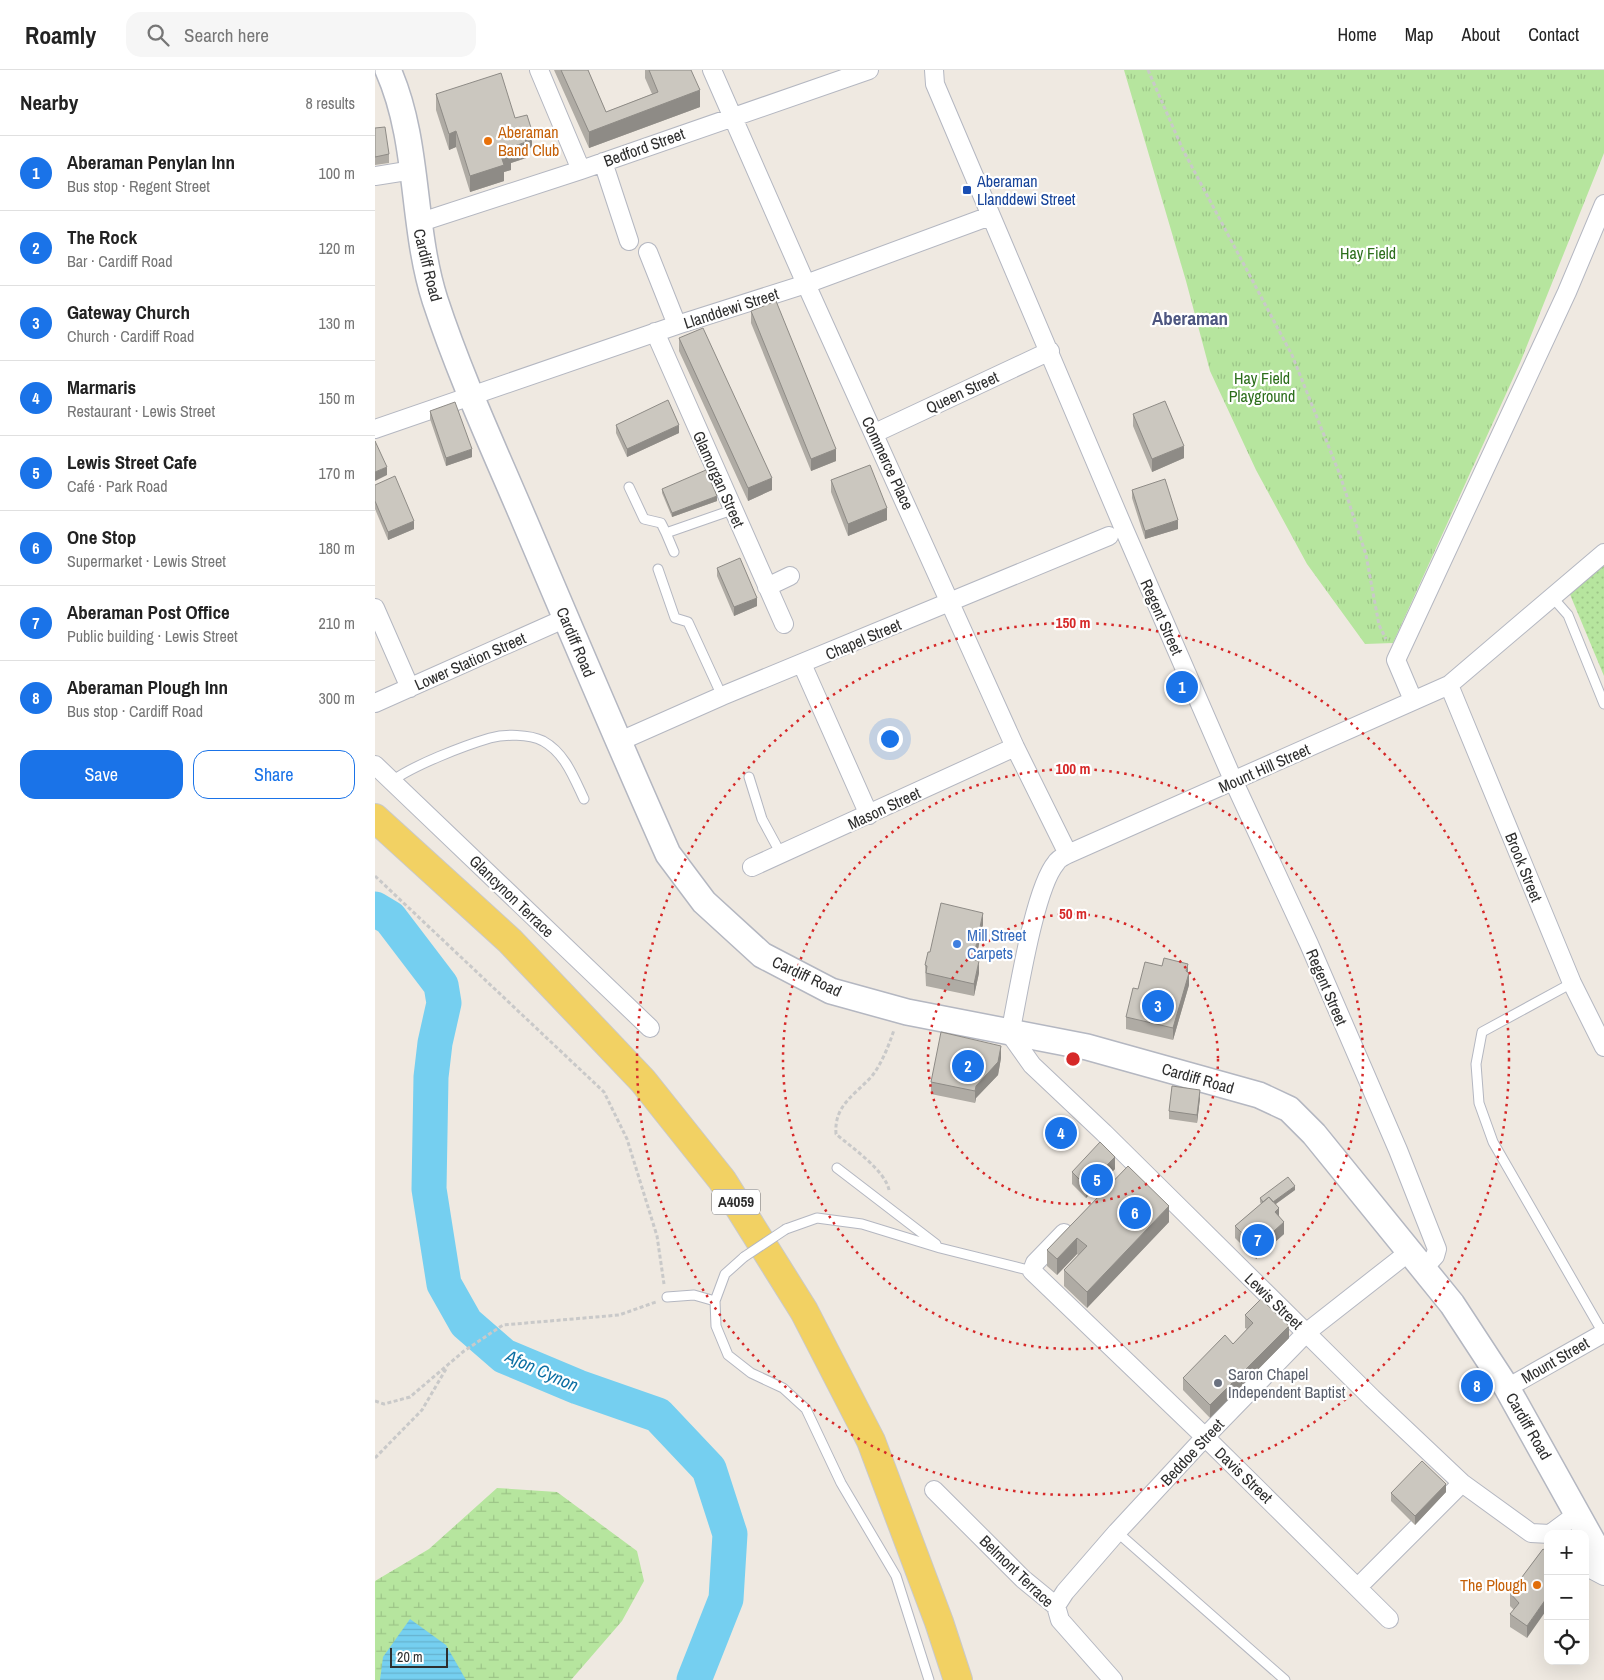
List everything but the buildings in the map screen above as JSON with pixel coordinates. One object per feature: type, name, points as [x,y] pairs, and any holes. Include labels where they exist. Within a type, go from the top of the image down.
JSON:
[{"type":"main road","name":"Cardiff Road","points":[[388,70],[397,91],[406,124],[418,223],[435,298],[471,394],[618,742],[668,854],[704,902],[761,955],[831,991],[901,1010],[1010,1034],[1087,1047],[1259,1095],[1289,1109],[1314,1134],[1452,1304],[1507,1388],[1604,1562]]},
{"type":"main road","name":"A4059","points":[[375,818],[510,941],[643,1081],[722,1180],[804,1311],[871,1441],[939,1622],[958,1680]]},
{"type":"street","points":[[539,70],[581,170]]},
{"type":"street","name":"Commerce Place","points":[[712,70],[806,284],[875,432],[1015,747],[1068,854]]},
{"type":"street","name":"Bedford Street","points":[[418,223],[581,170],[731,116],[869,70]]},
{"type":"street","name":"Regent Street","points":[[934,70],[935,84],[1124,529],[1398,1150],[1437,1249],[1435,1256],[1416,1260]]},
{"type":"street","points":[[603,162],[629,241]]},
{"type":"street","points":[[375,176],[413,170]]},
{"type":"street","points":[[1413,700],[1396,660],[1567,292],[1604,204]]},
{"type":"street","name":"Llanddewi Street","points":[[375,429],[471,394],[655,332],[806,284],[991,216]]},
{"type":"street","points":[[648,252],[677,325]]},
{"type":"street","name":"Glamorgan Street","points":[[655,332],[784,624]]},
{"type":"street","name":"Queen Street","points":[[875,432],[1050,351]]},
{"type":"street","name":"Chapel Street","points":[[618,742],[721,696],[1109,536]]},
{"type":"street","name":"Mount Hill Street","points":[[1010,1034],[1035,916],[1045,886],[1056,862],[1068,854],[1449,685],[1604,553]]},
{"type":"street","points":[[767,587],[790,576]]},
{"type":"street","points":[[375,608],[410,688]]},
{"type":"street","name":"Lower Station Street","points":[[375,703],[565,618]]},
{"type":"street","points":[[802,664],[869,815]]},
{"type":"street","name":"Brook Street","points":[[1449,685],[1572,983],[1604,1047]]},
{"type":"street","name":"Mason Street","points":[[752,867],[1015,747]]},
{"type":"street","name":"Glancynon Terrace","points":[[375,765],[650,1028]]},
{"type":"street","name":"Lewis Street","points":[[1010,1034],[1031,1065],[1307,1332],[1372,1398],[1462,1483],[1544,1541]]},
{"type":"street","points":[[1118,1177],[1132,1162]]},
{"type":"street","points":[[1032,1271],[1035,1263],[1077,1220]]},
{"type":"street","name":"Beddoe Street","points":[[1056,1606],[1065,1592],[1117,1532],[1205,1437],[1307,1332],[1416,1260]]},
{"type":"street","name":"Davis Street","points":[[1032,1271],[1205,1437],[1389,1619]]},
{"type":"street","name":"Mount Street","points":[[1507,1388],[1603,1333]]},
{"type":"street","points":[[1358,1587],[1462,1483]]},
{"type":"street","name":"Belmont Terrace","points":[[934,1490],[1023,1578],[1056,1606],[1060,1620],[1113,1680]]},
{"type":"street","points":[[1531,1533],[1550,1534],[1577,1514]]},
{"type":"street","points":[[1589,1568],[1604,1576]]},
{"type":"lane","points":[[629,488],[644,519],[661,523],[674,552]]},
{"type":"lane","points":[[666,533],[732,510]]},
{"type":"lane","points":[[657,570],[675,618],[688,622],[721,696]]},
{"type":"lane","points":[[1553,598],[1568,615],[1604,704]]},
{"type":"lane","points":[[392,781],[406,771],[491,737],[524,736],[543,741],[558,753],[566,762],[584,799]]},
{"type":"lane","points":[[749,777],[761,820],[781,854]]},
{"type":"lane","points":[[1572,983],[1482,1032],[1476,1064],[1479,1103],[1493,1142],[1603,1333]]},
{"type":"lane","points":[[837,1168],[940,1248]]},
{"type":"lane","points":[[929,1680],[896,1576],[841,1483],[806,1410],[783,1388],[751,1373],[729,1355],[716,1326],[715,1301],[725,1274],[745,1257],[786,1229],[817,1218],[862,1224],[940,1248],[1032,1271]]},
{"type":"lane","points":[[667,1297],[694,1295],[715,1301]]},
{"type":"lane","points":[[1117,1532],[1285,1680]]},
{"type":"path","points":[[1148,70],[1183,150],[1292,355],[1340,475],[1366,556],[1379,625],[1396,660]]},
{"type":"path","points":[[375,876],[604,1092],[627,1139],[657,1236],[667,1297],[619,1315],[503,1325],[464,1351],[410,1397],[385,1404],[375,1402]]},
{"type":"path","points":[[890,1209],[891,1200],[888,1184],[866,1160],[836,1134],[835,1122],[847,1101],[873,1075],[884,1056],[901,1010]]},
{"type":"path","points":[[375,1458],[422,1410],[448,1366]]},
{"type":"green space","name":"Hay Field","points":[[1124,70],[1604,70],[1604,153],[1520,363],[1393,643],[1365,644],[1307,564],[1256,470],[1210,371],[1186,281]]},
{"type":"green space","points":[[1604,563],[1604,676],[1569,592]]},
{"type":"green space","points":[[497,1488],[557,1492],[637,1551],[644,1581],[622,1621],[571,1680],[375,1680],[375,1581],[429,1549]]},
{"type":"water","points":[[410,1619],[446,1645],[466,1680],[380,1680],[383,1657]]},
{"type":"waterway","name":"Afon Cynon","points":[[375,909],[390,918],[441,985],[444,1003],[435,1043],[431,1077],[429,1189],[444,1284],[466,1323],[504,1356],[578,1387],[658,1415],[709,1469],[730,1534],[726,1599],[694,1680]]},
{"type":"place","name":"Aberaman Band Club","points":[[488,141]]},
{"type":"place","name":"Aberaman Llanddewi Street","points":[[967,190]]},
{"type":"place","name":"Aberaman Penylan Inn","points":[[1182,687]]},
{"type":"place","name":"Mill Street Carpets","points":[[957,944]]},
{"type":"place","name":"Gateway Church","points":[[1158,1006]]},
{"type":"place","name":"The Rock","points":[[968,1066]]},
{"type":"place","name":"Marmaris","points":[[1061,1133]]},
{"type":"place","name":"Lewis Street Cafe","points":[[1097,1180]]},
{"type":"place","name":"One Stop","points":[[1135,1213]]},
{"type":"place","name":"Aberaman Post Office","points":[[1258,1240]]},
{"type":"place","name":"Saron Chapel Independent Baptist","points":[[1218,1383]]},
{"type":"place","name":"Aberaman Plough Inn","points":[[1477,1386]]},
{"type":"place","name":"The Plough","points":[[1537,1585]]},
{"type":"district","name":"Aberaman","points":[[1190,318]]},
{"type":"park label","name":"Hay Field Playground","points":[[1262,387]]}]
